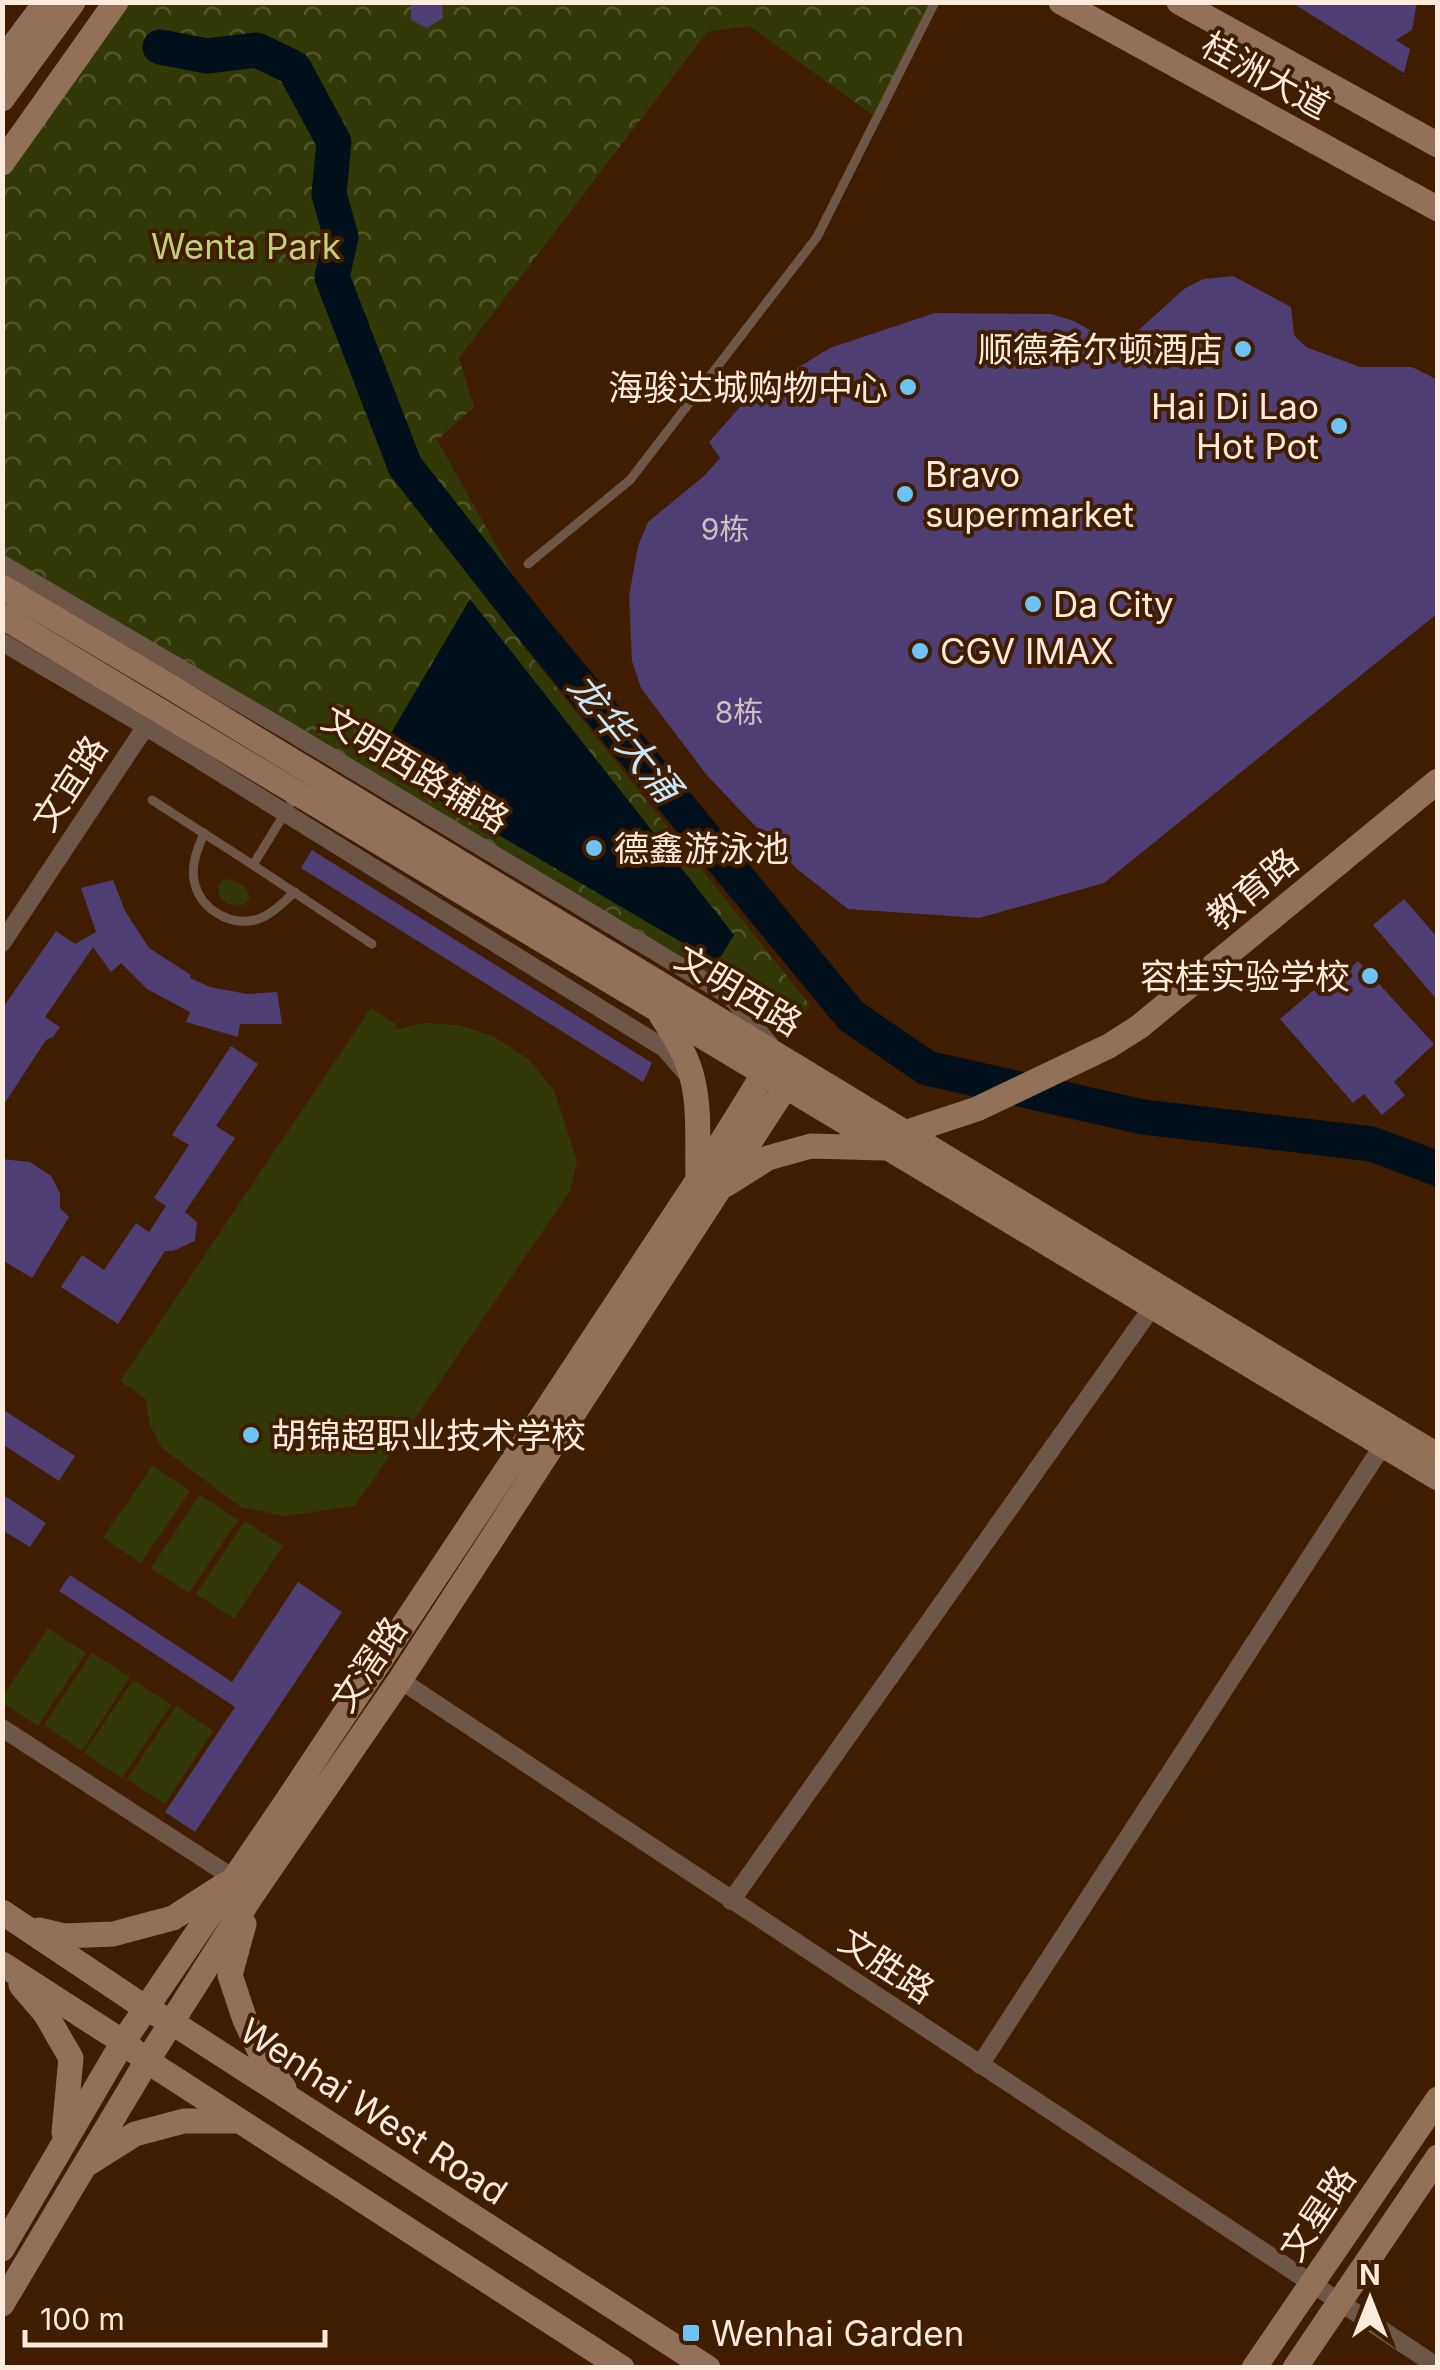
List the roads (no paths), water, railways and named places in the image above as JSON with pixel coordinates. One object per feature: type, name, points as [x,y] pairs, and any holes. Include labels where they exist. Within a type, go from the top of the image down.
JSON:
[{"type":"street","points":[[2,61],[46,2]]},
{"type":"street","points":[[2,99],[22,37],[73,2]]},
{"type":"street","points":[[2,138],[98,2]]},
{"type":"street","points":[[2,163],[116,2]]},
{"type":"street","name":"桂洲大道","points":[[1061,2],[1438,209]]},
{"type":"street","points":[[1179,2],[1438,145]]},
{"type":"street","name":"文明西路辅路","points":[[2,564],[731,998],[781,1070]]},
{"type":"street","name":"文明西路","points":[[2,587],[170,686],[896,1140],[1438,1456]]},
{"type":"street","name":"文明西路","points":[[2,616],[152,717],[292,803],[658,1011],[781,1070]]},
{"type":"street","points":[[2,642],[152,717]]},
{"type":"street","name":"文宜路","points":[[2,944],[152,717]]},
{"type":"street","name":"教育路","points":[[896,1140],[977,1109],[1109,1046],[1139,1027],[1438,781]]},
{"type":"street","points":[[292,803],[664,1048],[693,1080]]},
{"type":"street","points":[[658,1011],[693,1080],[708,1184],[768,1158],[811,1146],[896,1140]]},
{"type":"street","name":"文滘路","points":[[2,2250],[123,2042],[400,1680],[781,1070]]},
{"type":"street","name":"文明西路","points":[[896,1140],[1153,1306],[1438,1478]]},
{"type":"street","name":"文滘路","points":[[2,2304],[173,2023],[243,1888],[708,1184]]},
{"type":"street","points":[[731,1901],[1153,1306]]},
{"type":"street","points":[[980,2065],[1384,1445]]},
{"type":"street","name":"文胜路","points":[[400,1680],[1438,2366]]},
{"type":"street","points":[[2,1728],[243,1888]]},
{"type":"street","points":[[12,1918],[64,1936],[113,1934],[172,1918],[243,1888]]},
{"type":"street","points":[[243,1888],[230,1975],[264,2062],[293,2100]]},
{"type":"street","name":"Wenhai West Road","points":[[12,1918],[147,2009],[708,2368]]},
{"type":"street","points":[[4,1964],[147,2061],[622,2367]]},
{"type":"street","points":[[4,1964],[45,2012],[71,2058],[62,2146]]},
{"type":"street","name":"文星路","points":[[1254,2368],[1438,2099]]},
{"type":"street","points":[[85,2166],[135,2134],[184,2122],[240,2121]]},
{"type":"street","name":"文星路","points":[[1295,2368],[1438,2156]]},
{"type":"lane","points":[[528,564],[630,480],[818,237],[935,2]]},
{"type":"lane","points":[[152,800],[372,944]]},
{"type":"lane","points":[[253,864],[292,803]]},
{"type":"lane","points":[[204,833],[194,862],[194,883],[208,908],[230,920],[257,920],[295,892]]},
{"type":"water","name":"德鑫游泳池","points":[[470,599],[734,935],[717,963],[374,762]]},
{"type":"waterway","name":"龙华大涌","points":[[160,47],[207,56],[257,50],[294,68],[334,142],[329,194],[341,237],[332,277],[405,466],[529,624],[851,1016],[927,1068],[1143,1117],[1372,1144],[1438,1169]]},
{"type":"place","name":"顺德希尔顿酒店","points":[[1243,349]]},
{"type":"place","name":"海骏达城购物中心","points":[[908,387]]},
{"type":"place","name":"Hai Di Lao Hot Pot","points":[[1339,426]]},
{"type":"place","name":"Bravo supermarket","points":[[905,494]]},
{"type":"place","name":"Da City","points":[[1033,604]]},
{"type":"place","name":"CGV IMAX","points":[[920,651]]},
{"type":"place","name":"德鑫游泳池","points":[[594,848]]},
{"type":"place","name":"容桂实验学校","points":[[1370,976]]},
{"type":"place","name":"胡锦超职业技术学校","points":[[251,1435]]},
{"type":"place","name":"Wenhai Garden","points":[[691,2333]]},
{"type":"park label","name":"Wenta Park","points":[[246,246]]}]
